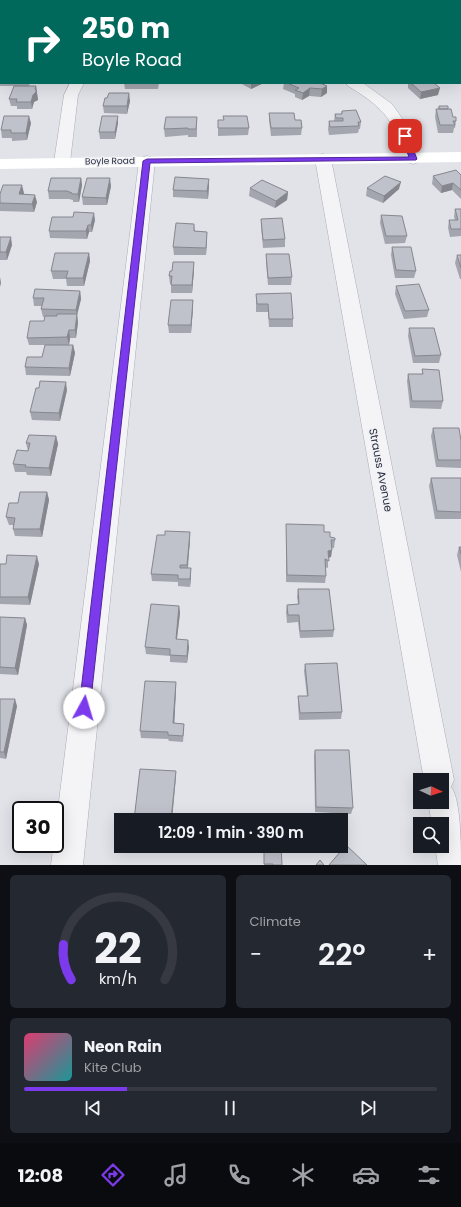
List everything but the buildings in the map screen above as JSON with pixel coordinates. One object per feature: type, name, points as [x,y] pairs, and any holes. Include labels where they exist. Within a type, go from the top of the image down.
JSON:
[{"type":"street","points":[[62,162],[71,95],[76,84]]},
{"type":"street","points":[[355,84],[367,91],[388,108],[401,127],[413,159]]},
{"type":"street","name":"Boyle Road","points":[[0,164],[62,162],[413,159],[461,157]]},
{"type":"street","name":"Strauss Avenue","points":[[323,160],[438,773]]},
{"type":"street","points":[[67,865],[147,161]]},
{"type":"street","points":[[444,809],[454,865]]},
{"type":"route","points":[[84,708],[147,161],[413,159],[405,136]]}]
